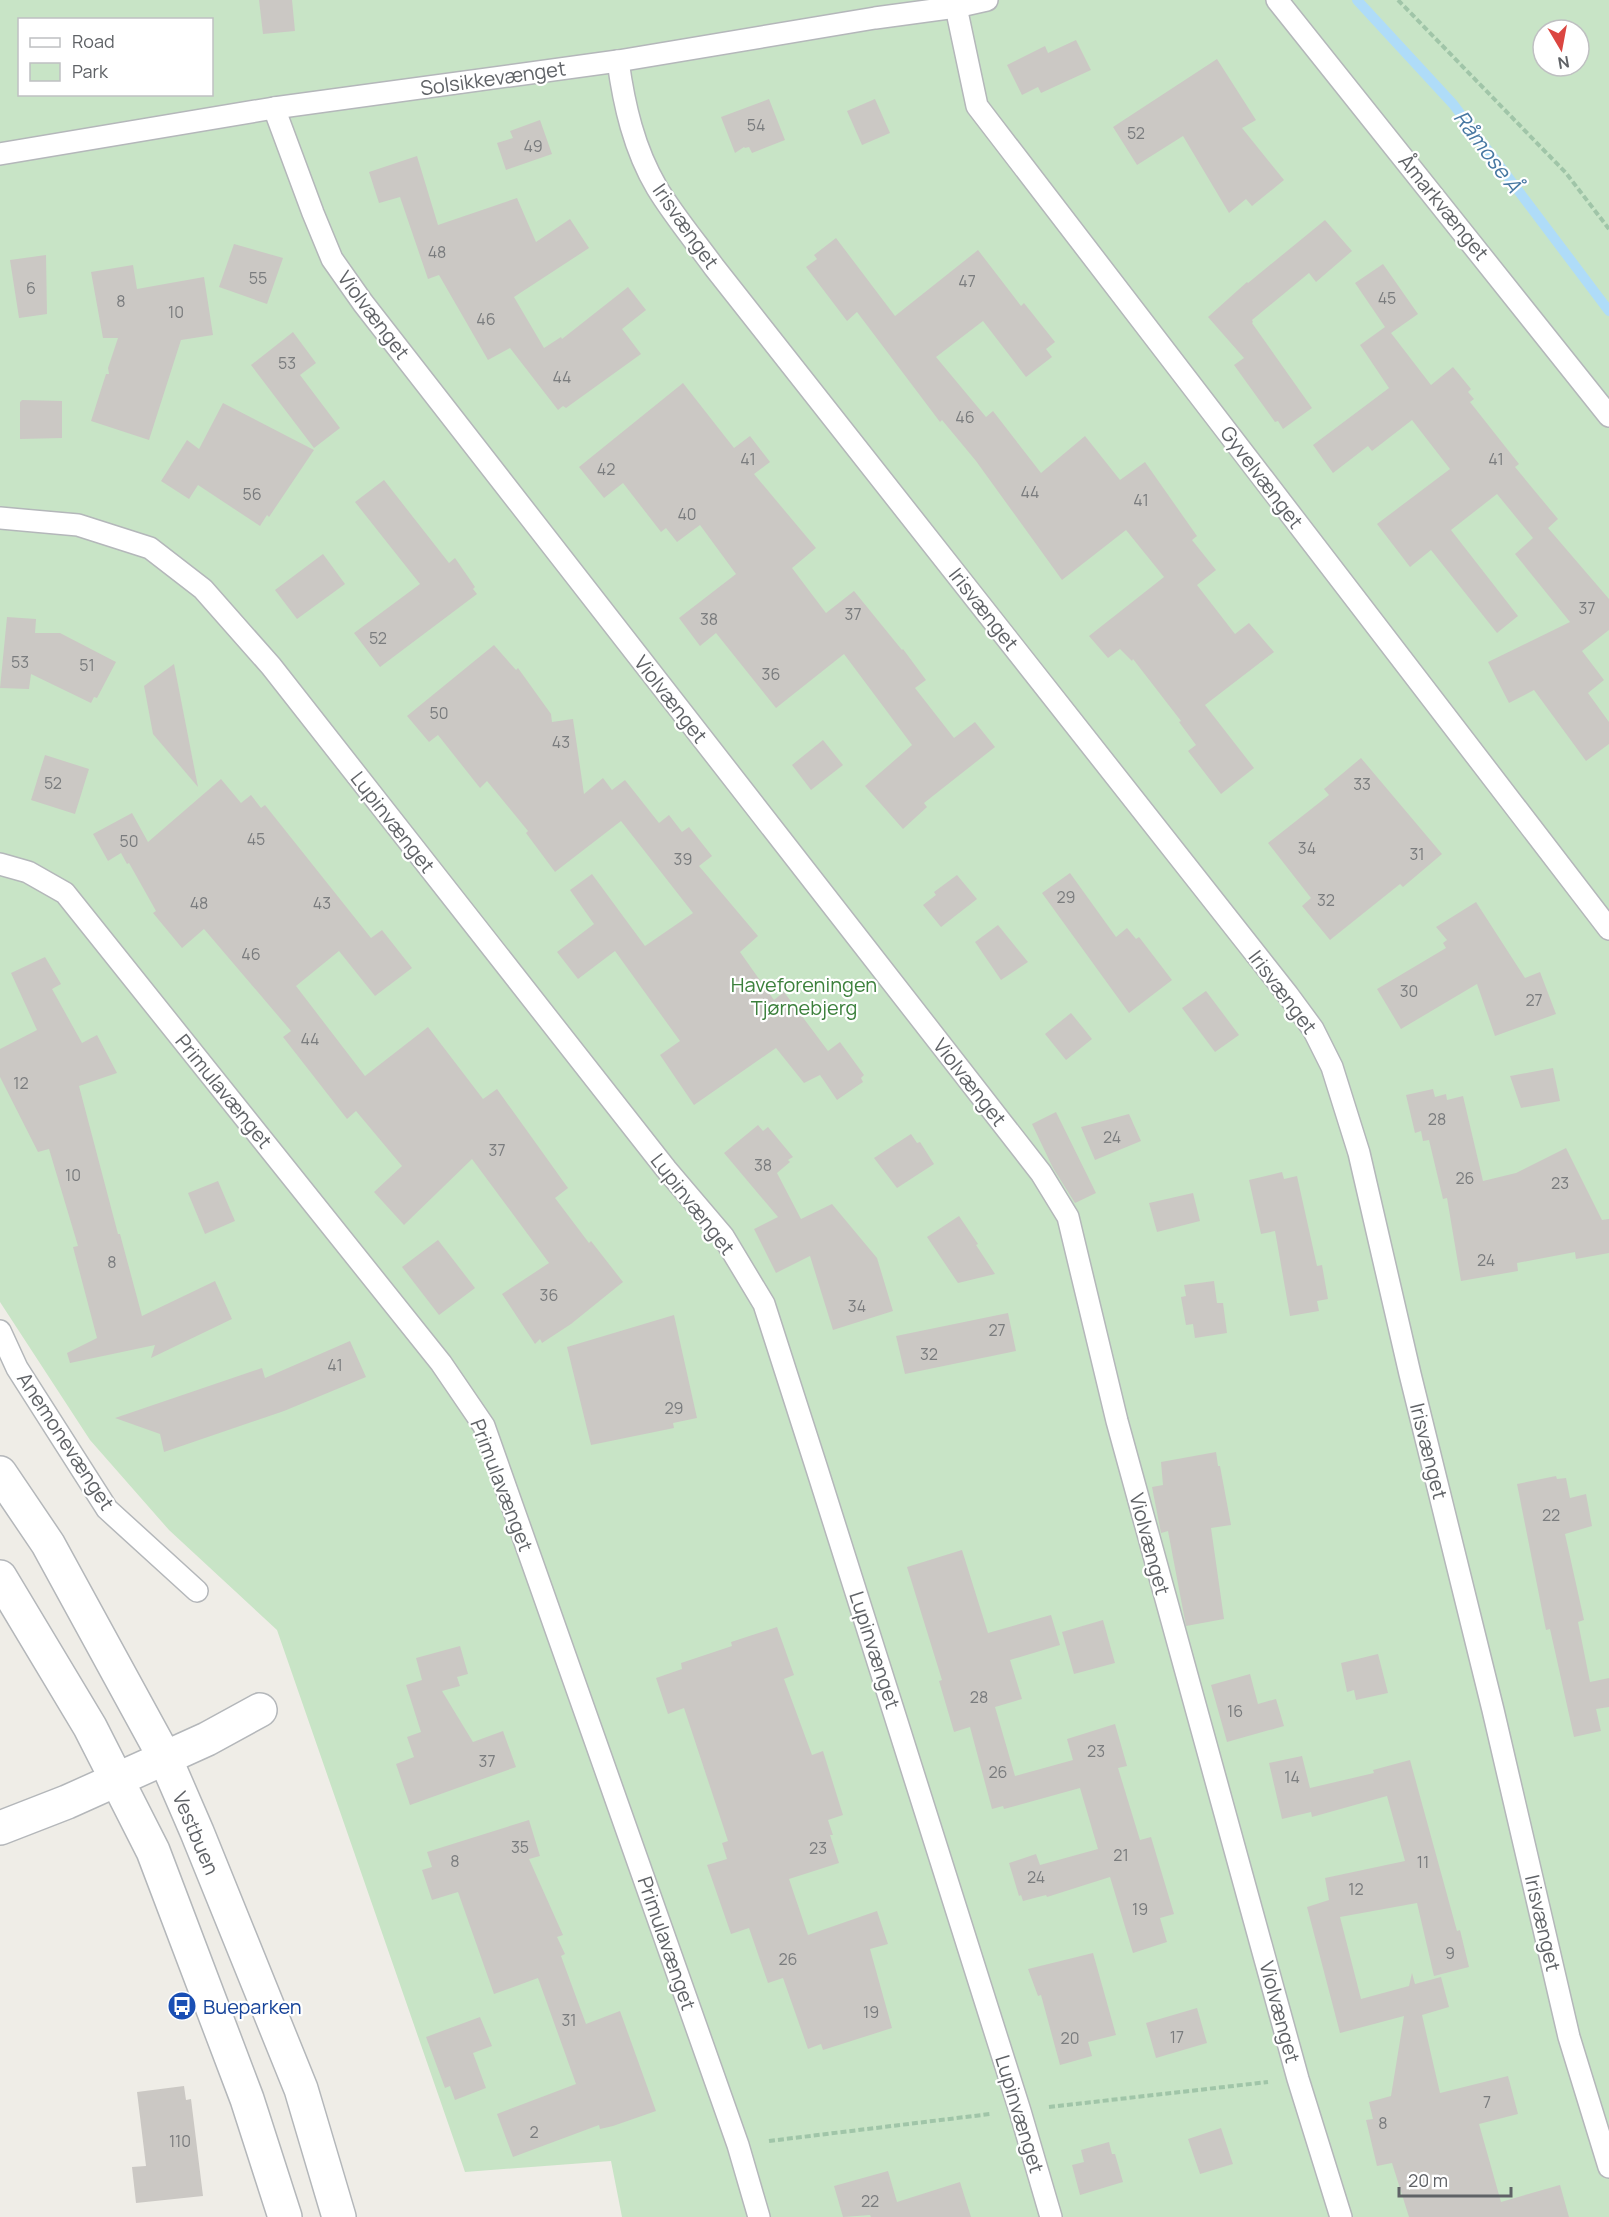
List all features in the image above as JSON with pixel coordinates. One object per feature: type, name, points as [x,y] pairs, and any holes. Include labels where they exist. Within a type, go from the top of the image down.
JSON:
[{"type":"street","name":"Vestbuen","points":[[0,1473],[48,1544],[165,1758],[301,2089],[339,2217]]},
{"type":"street","points":[[0,1577],[72,1694],[118,1779],[153,1851],[246,2099],[285,2217]]},
{"type":"street","points":[[0,1828],[68,1802],[207,1739],[260,1710]]},
{"type":"lane","name":"Solsikkevænget","points":[[0,154],[274,108],[618,61],[874,18],[956,7],[987,0]]},
{"type":"lane","name":"Åmarkvænget","points":[[1277,0],[1609,416]]},
{"type":"lane","name":"Gyvelvænget","points":[[956,7],[977,106],[1609,929]]},
{"type":"lane","name":"Irisvænget","points":[[618,61],[622,96],[636,144],[657,188],[714,267],[1288,995],[1314,1029],[1332,1067],[1359,1153],[1569,2037],[1609,2167]]},
{"type":"lane","name":"Violvænget","points":[[274,108],[332,259],[363,303],[1041,1173],[1068,1217],[1117,1421],[1298,2079],[1341,2217]]},
{"type":"lane","name":"Lupinvænget","points":[[0,518],[78,525],[150,548],[203,589],[271,666],[666,1169],[723,1236],[764,1304],[1013,2088],[1051,2217]]},
{"type":"lane","name":"Primulavænget","points":[[0,864],[28,872],[65,893],[441,1363],[484,1426],[730,2122],[759,2217]]},
{"type":"lane","name":"Anemonevænget","points":[[0,1331],[17,1368],[107,1509],[197,1591]]},
{"type":"path","points":[[1398,0],[1566,173],[1609,229]]},
{"type":"green space","name":"Haveforeningen Tjørnebjerg","points":[[0,0],[1609,0],[1609,2217],[622,2217],[611,2161],[465,2172],[277,1630],[169,1530],[90,1440],[0,1302]]},
{"type":"building","points":[[259,0],[292,0],[295,31],[263,34]]},
{"type":"building","points":[[1076,40],[1091,70],[1041,93],[1038,87],[1022,95],[1007,65],[1045,46],[1048,53]]},
{"type":"building","points":[[1217,59],[1256,120],[1242,128],[1284,180],[1252,206],[1246,199],[1229,213],[1183,136],[1137,165],[1113,127]]},
{"type":"building","points":[[769,99],[785,140],[752,153],[749,147],[744,147],[735,153],[721,117]]},
{"type":"building","points":[[875,99],[890,133],[862,145],[847,111]]},
{"type":"building","points":[[540,120],[552,154],[506,170],[497,143],[513,138],[510,131]]},
{"type":"building","points":[[417,156],[438,225],[517,198],[536,242],[570,219],[589,248],[514,297],[544,348],[561,337],[562,339],[628,287],[646,310],[622,329],[641,354],[566,408],[563,406],[558,410],[510,348],[488,360],[439,275],[428,279],[400,197],[379,203],[369,172]]},
{"type":"building","points":[[1325,220],[1352,251],[1316,282],[1309,273],[1252,320],[1312,408],[1283,429],[1278,421],[1275,422],[1234,365],[1244,358],[1208,317],[1247,282]]},
{"type":"building","points":[[836,238],[895,316],[978,250],[1021,306],[1024,303],[1055,342],[1046,349],[1052,357],[1026,377],[983,321],[936,357],[986,417],[993,411],[1041,473],[1085,436],[1120,480],[1145,462],[1197,536],[1192,540],[1216,570],[1197,585],[1235,634],[1249,623],[1274,652],[1205,705],[1254,768],[1221,794],[1188,751],[1196,745],[1179,722],[1181,721],[1133,659],[1132,661],[1120,649],[1108,658],[1089,636],[1164,577],[1126,530],[1062,580],[976,461],[942,420],[940,422],[857,312],[847,321],[806,267],[817,259],[814,255]]},
{"type":"building","points":[[234,244],[283,258],[267,304],[219,287]]},
{"type":"building","points":[[46,255],[47,314],[19,318],[10,260]]},
{"type":"building","points":[[1383,264],[1418,314],[1391,333],[1431,385],[1453,367],[1471,389],[1468,392],[1474,399],[1470,402],[1519,464],[1515,467],[1558,519],[1548,528],[1609,599],[1609,630],[1582,651],[1604,680],[1588,693],[1609,722],[1609,744],[1586,761],[1534,690],[1509,703],[1488,662],[1570,622],[1515,554],[1533,538],[1497,494],[1451,530],[1518,616],[1497,633],[1431,550],[1410,567],[1377,524],[1450,469],[1412,420],[1372,451],[1368,446],[1333,473],[1313,445],[1389,388],[1360,345],[1385,327],[1355,283]]},
{"type":"building","points":[[133,265],[137,289],[204,277],[213,335],[181,340],[149,440],[91,421],[106,374],[109,374],[108,368],[118,338],[103,338],[91,272]]},
{"type":"building","points":[[293,332],[316,363],[300,375],[340,428],[314,448],[251,365]]},
{"type":"building","points":[[683,383],[734,448],[750,436],[770,462],[754,474],[816,548],[792,568],[826,613],[854,591],[926,680],[915,688],[954,738],[975,722],[995,747],[924,803],[927,807],[903,829],[865,786],[912,745],[844,654],[776,708],[716,633],[700,646],[679,618],[736,574],[700,525],[677,542],[666,528],[661,532],[623,483],[604,498],[579,467]]},
{"type":"building","points":[[22,400],[62,401],[62,438],[20,439],[20,402]]},
{"type":"building","points":[[223,403],[314,450],[269,517],[267,515],[260,526],[198,485],[189,499],[161,481],[187,440],[199,449]]},
{"type":"building","points":[[384,480],[449,563],[455,558],[475,587],[473,589],[477,594],[380,667],[354,633],[420,584],[355,502]]},
{"type":"building","points":[[323,554],[345,584],[297,619],[275,590]]},
{"type":"building","points":[[7,617],[36,619],[35,633],[60,633],[116,662],[97,698],[94,697],[91,703],[31,674],[29,689],[0,688]]},
{"type":"building","points":[[494,645],[516,670],[518,668],[551,714],[552,722],[573,719],[584,794],[603,778],[612,790],[625,780],[659,823],[669,815],[682,832],[689,827],[712,856],[699,866],[758,936],[740,952],[774,1000],[784,992],[828,1051],[840,1042],[864,1075],[861,1078],[863,1082],[837,1100],[820,1075],[804,1083],[776,1048],[694,1105],[660,1055],[680,1041],[615,951],[578,979],[557,952],[594,924],[570,890],[592,874],[645,946],[693,913],[621,821],[555,872],[526,833],[528,831],[487,781],[480,788],[438,735],[429,742],[407,716]]},
{"type":"building","points":[[174,664],[198,787],[153,734],[144,686]]},
{"type":"building","points":[[823,740],[843,765],[811,790],[792,765]]},
{"type":"building","points":[[45,755],[89,769],[75,814],[31,800]]},
{"type":"building","points":[[1361,758],[1442,854],[1403,887],[1400,884],[1330,940],[1302,906],[1311,898],[1268,843],[1329,795],[1324,789]]},
{"type":"building","points":[[221,779],[241,803],[251,795],[261,808],[265,805],[371,938],[382,930],[412,968],[375,996],[339,951],[296,986],[365,1076],[428,1027],[483,1099],[497,1089],[568,1188],[555,1198],[589,1243],[591,1241],[623,1282],[571,1324],[542,1343],[540,1339],[535,1344],[502,1294],[549,1263],[472,1159],[404,1225],[374,1192],[402,1166],[356,1111],[347,1119],[283,1037],[291,1031],[204,929],[182,948],[153,913],[156,911],[129,863],[127,864],[121,853],[108,861],[93,834],[132,813],[148,842]]},
{"type":"building","points":[[1070,873],[1116,937],[1127,928],[1136,939],[1139,937],[1172,980],[1129,1013],[1042,893]]},
{"type":"building","points":[[957,875],[977,899],[941,927],[923,905],[936,895],[934,892]]},
{"type":"building","points":[[1476,902],[1525,978],[1540,972],[1556,1014],[1495,1036],[1477,984],[1401,1029],[1377,989],[1446,948],[1443,943],[1447,940],[1436,927]]},
{"type":"building","points":[[998,925],[1028,962],[1001,980],[975,942]]},
{"type":"building","points":[[45,957],[61,984],[52,989],[82,1043],[97,1035],[117,1073],[79,1086],[142,1316],[215,1281],[232,1319],[151,1358],[155,1345],[70,1363],[67,1353],[97,1338],[73,1247],[78,1246],[49,1149],[38,1152],[0,1077],[0,1049],[37,1030],[11,973]]},
{"type":"building","points":[[1206,991],[1239,1035],[1215,1052],[1182,1008]]},
{"type":"building","points":[[1071,1013],[1092,1039],[1066,1060],[1045,1034]]},
{"type":"building","points":[[1553,1068],[1560,1101],[1521,1108],[1510,1076]]},
{"type":"building","points":[[1433,1089],[1435,1097],[1446,1094],[1447,1100],[1463,1096],[1483,1181],[1516,1173],[1566,1148],[1602,1220],[1609,1219],[1609,1253],[1576,1259],[1575,1252],[1517,1263],[1518,1271],[1461,1281],[1447,1198],[1443,1199],[1429,1140],[1423,1141],[1421,1131],[1415,1133],[1406,1095]]},
{"type":"building","points":[[1056,1112],[1096,1193],[1075,1203],[1053,1168],[1032,1124]]},
{"type":"building","points":[[1129,1114],[1141,1141],[1095,1160],[1081,1127]]},
{"type":"building","points":[[758,1125],[763,1131],[768,1127],[793,1157],[777,1173],[801,1219],[832,1204],[877,1258],[893,1311],[833,1330],[810,1256],[776,1273],[754,1229],[778,1217],[724,1153]]},
{"type":"building","points":[[911,1134],[917,1143],[920,1142],[934,1164],[897,1188],[874,1158]]},
{"type":"building","points":[[1282,1172],[1284,1179],[1297,1176],[1317,1266],[1322,1265],[1328,1299],[1317,1301],[1319,1311],[1290,1316],[1275,1231],[1261,1234],[1249,1180]]},
{"type":"building","points":[[218,1181],[235,1221],[205,1234],[188,1193]]},
{"type":"building","points":[[1193,1193],[1200,1221],[1157,1232],[1149,1203]]},
{"type":"building","points":[[959,1216],[995,1274],[958,1283],[927,1237]]},
{"type":"building","points":[[438,1240],[475,1288],[439,1315],[402,1267]]},
{"type":"building","points":[[1214,1281],[1217,1303],[1223,1303],[1227,1333],[1195,1338],[1193,1324],[1186,1325],[1181,1297],[1186,1296],[1184,1285]]},
{"type":"building","points":[[1008,1313],[1016,1351],[905,1374],[896,1336]]},
{"type":"building","points":[[674,1315],[697,1418],[673,1423],[674,1428],[591,1445],[567,1347]]},
{"type":"building","points":[[350,1341],[366,1377],[284,1411],[164,1452],[160,1434],[115,1418],[262,1368],[265,1378]]},
{"type":"building","points":[[1216,1452],[1231,1525],[1211,1528],[1224,1619],[1186,1626],[1168,1531],[1161,1533],[1152,1487],[1163,1485],[1161,1462]]},
{"type":"building","points":[[1556,1476],[1557,1479],[1566,1478],[1570,1498],[1586,1494],[1592,1526],[1565,1534],[1584,1620],[1578,1622],[1590,1682],[1609,1678],[1609,1707],[1596,1709],[1601,1731],[1574,1737],[1550,1629],[1546,1630],[1517,1484]]},
{"type":"building","points":[[962,1550],[988,1633],[1051,1615],[1060,1645],[1010,1660],[1022,1699],[995,1707],[1015,1776],[1073,1760],[1067,1739],[1115,1724],[1127,1766],[1118,1768],[1140,1840],[1151,1837],[1174,1914],[1160,1918],[1167,1942],[1133,1953],[1110,1877],[1047,1897],[1046,1895],[1023,1901],[1021,1895],[1019,1896],[1009,1863],[1036,1854],[1040,1865],[1098,1849],[1080,1788],[1004,1809],[1003,1806],[992,1809],[970,1727],[954,1732],[939,1681],[942,1680],[907,1567]]},
{"type":"building","points":[[1103,1620],[1115,1663],[1074,1674],[1062,1632]]},
{"type":"building","points":[[777,1627],[794,1675],[784,1679],[812,1755],[823,1751],[843,1815],[828,1820],[839,1863],[789,1879],[808,1935],[877,1911],[888,1944],[870,1949],[892,2028],[823,2050],[821,2044],[808,2049],[783,1978],[768,1983],[749,1928],[731,1934],[707,1865],[727,1859],[722,1843],[728,1841],[684,1708],[668,1714],[656,1678],[682,1669],[681,1663],[732,1646],[731,1642]]},
{"type":"building","points":[[460,1646],[468,1674],[457,1677],[460,1686],[442,1691],[473,1742],[503,1731],[516,1767],[410,1805],[396,1764],[414,1757],[407,1737],[421,1732],[406,1685],[422,1680],[416,1658]]},
{"type":"building","points":[[1378,1654],[1388,1693],[1356,1700],[1354,1690],[1347,1692],[1341,1663]]},
{"type":"building","points":[[1250,1674],[1258,1704],[1276,1699],[1284,1726],[1227,1742],[1211,1685]]},
{"type":"building","points":[[1302,1756],[1310,1788],[1374,1773],[1373,1770],[1410,1760],[1469,1967],[1434,1976],[1417,1903],[1340,1917],[1361,1999],[1409,1986],[1412,1973],[1415,1984],[1441,1977],[1449,2007],[1422,2015],[1440,2093],[1508,2076],[1518,2114],[1479,2124],[1501,2202],[1560,2185],[1569,2217],[1409,2217],[1392,2163],[1377,2166],[1366,2120],[1373,2119],[1369,2102],[1391,2096],[1404,2016],[1340,2033],[1307,1907],[1329,1900],[1325,1878],[1405,1861],[1387,1796],[1312,1817],[1311,1812],[1282,1819],[1269,1763]]},
{"type":"building","points":[[529,1820],[540,1856],[529,1859],[563,1935],[557,1937],[565,1954],[561,1956],[586,2024],[620,2011],[656,2111],[613,2126],[600,2129],[599,2125],[513,2157],[497,2114],[576,2084],[538,1978],[494,1994],[458,1892],[432,1900],[422,1870],[432,1867],[427,1852]]},
{"type":"building","points":[[1093,1953],[1116,2035],[1088,2042],[1092,2056],[1060,2065],[1041,1995],[1038,1996],[1028,1969]]},
{"type":"building","points":[[1197,2008],[1207,2043],[1156,2058],[1146,2023]]},
{"type":"building","points":[[480,2017],[492,2046],[473,2053],[486,2088],[455,2100],[450,2086],[445,2088],[426,2037]]},
{"type":"building","points":[[184,2086],[186,2100],[191,2099],[203,2196],[136,2203],[132,2167],[146,2166],[137,2092]]},
{"type":"building","points":[[1221,2128],[1233,2164],[1200,2174],[1188,2139]]},
{"type":"building","points":[[1109,2142],[1123,2182],[1080,2195],[1072,2165],[1084,2162],[1081,2150]]},
{"type":"building","points":[[888,2171],[897,2202],[960,2182],[971,2217],[871,2217],[870,2215],[843,2217],[834,2186]]},
{"type":"waterway","name":"Råmose Å","points":[[1357,0],[1453,104],[1609,311]]},
{"type":"place","name":"Bueparken","points":[[182,2006]]}]
